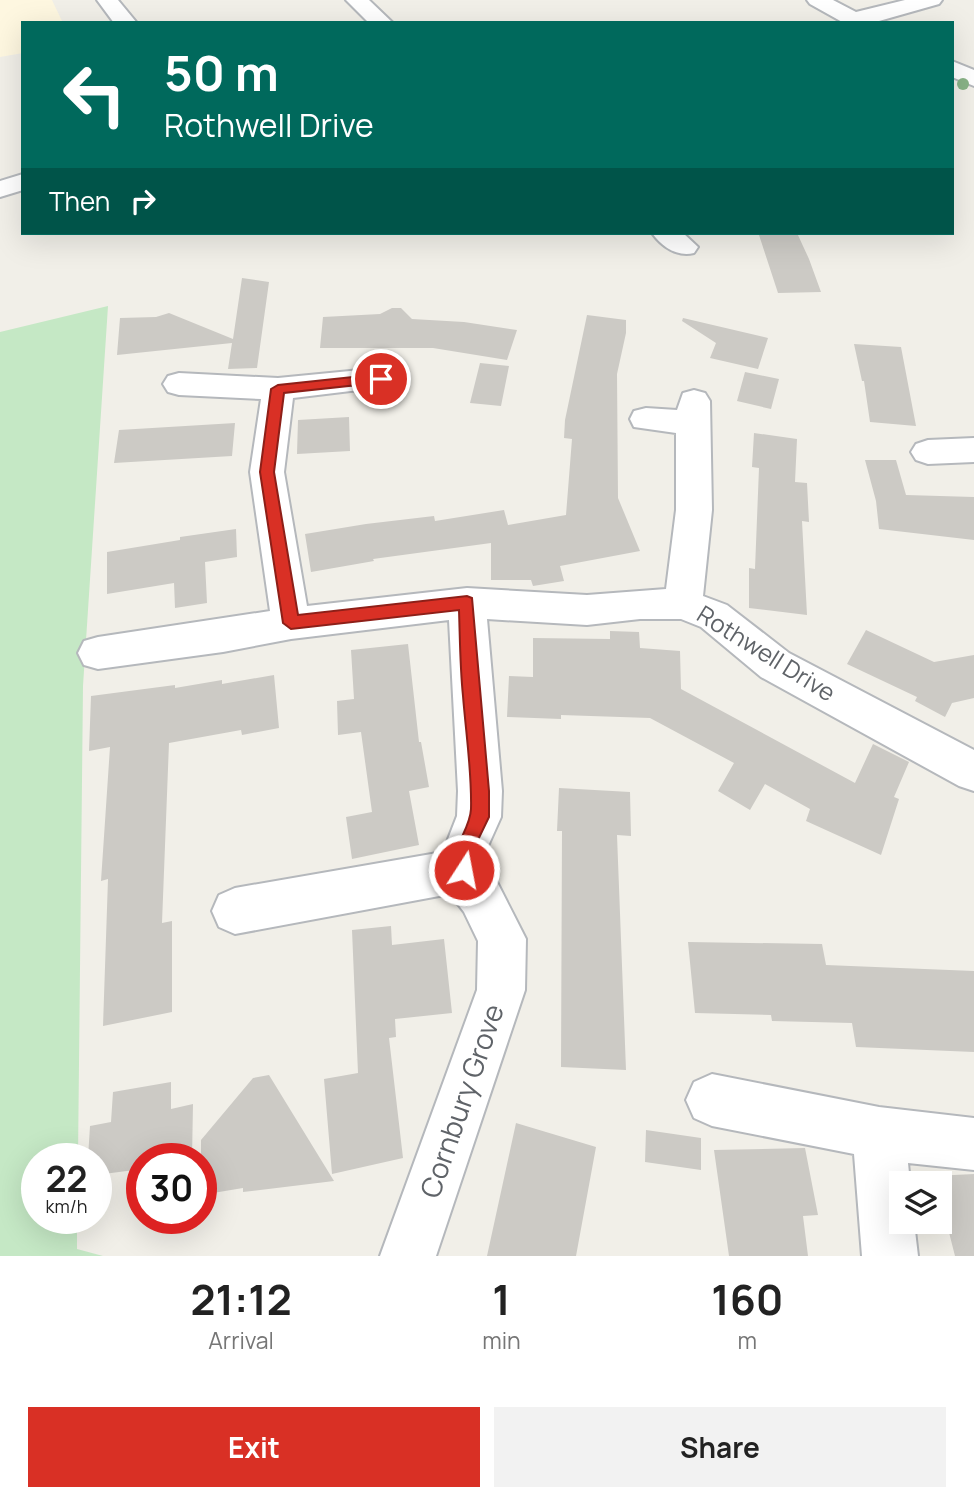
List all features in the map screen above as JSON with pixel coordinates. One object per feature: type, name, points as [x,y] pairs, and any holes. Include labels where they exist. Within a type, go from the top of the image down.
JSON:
[{"type":"street","points":[[107,0],[124,21]]},
{"type":"street","points":[[356,0],[380,21]]},
{"type":"street","points":[[817,0],[856,21],[932,0]]},
{"type":"street","points":[[954,69],[974,79]]},
{"type":"street","points":[[0,189],[21,183]]},
{"type":"street","points":[[179,384],[278,389],[381,379]]},
{"type":"street","points":[[278,389],[267,472],[291,623]]},
{"type":"street","points":[[646,419],[693,412],[694,510],[683,604]]},
{"type":"street","points":[[928,452],[974,450]]},
{"type":"street","points":[[235,911],[464,870],[466,846],[480,817],[467,603]]},
{"type":"street","name":"Rothwell Drive","points":[[98,653],[223,636],[291,623],[467,603],[587,610],[640,604],[683,604],[714,616],[775,665],[974,772]]},
{"type":"street","name":"Cornbury Grove","points":[[408,1256],[501,990],[502,939],[480,896],[466,878],[464,870]]},
{"type":"street","points":[[712,1100],[879,1133],[974,1144]]},
{"type":"street","points":[[879,1133],[890,1256]]},
{"type":"shaded area","points":[[0,0],[52,0],[62,21],[21,21],[21,53],[0,57]]},
{"type":"green space","points":[[108,306],[83,686],[78,1143],[21,1143],[21,1234],[77,1234],[77,1249],[103,1256],[0,1256],[0,332]]},
{"type":"building","points":[[759,235],[798,235],[821,292],[778,293]]},
{"type":"building","points":[[242,278],[269,282],[257,368],[228,369],[232,343],[117,355],[120,318],[156,317],[169,313],[233,339]]},
{"type":"building","points":[[392,308],[401,308],[412,319],[464,322],[517,330],[507,360],[433,348],[320,348],[323,317],[380,314]]},
{"type":"building","points":[[587,315],[626,320],[626,333],[617,374],[618,498],[640,551],[560,566],[564,581],[533,586],[531,580],[491,580],[491,543],[373,559],[374,561],[311,572],[305,534],[434,516],[435,521],[504,510],[508,525],[566,515],[572,439],[564,438],[565,420]]},
{"type":"building","points":[[683,318],[768,338],[758,369],[710,358],[716,343],[682,321]]},
{"type":"building","points":[[854,344],[901,347],[916,426],[870,422],[864,381]]},
{"type":"building","points":[[480,363],[509,366],[501,406],[470,403]]},
{"type":"building","points":[[745,372],[779,379],[771,409],[737,401]]},
{"type":"building","points":[[349,417],[350,451],[297,454],[298,420]]},
{"type":"building","points":[[235,423],[232,456],[114,463],[119,430]]},
{"type":"building","points":[[754,433],[797,439],[795,482],[807,483],[809,522],[802,521],[807,615],[749,608],[749,568],[755,569],[759,468],[752,467]]},
{"type":"building","points":[[865,460],[896,460],[906,495],[974,497],[974,540],[879,529],[876,501]]},
{"type":"building","points":[[236,529],[237,557],[205,562],[207,603],[175,608],[174,583],[107,594],[107,552]]},
{"type":"building","points":[[866,630],[934,662],[974,655],[974,698],[952,703],[945,717],[915,701],[917,697],[847,664]]},
{"type":"building","points":[[610,631],[639,632],[640,648],[680,651],[681,689],[855,783],[873,744],[909,762],[894,797],[899,799],[881,855],[806,821],[810,809],[765,784],[750,810],[718,791],[734,763],[650,718],[561,715],[561,719],[507,717],[509,676],[533,677],[533,638],[610,639]]},
{"type":"building","points":[[408,644],[419,742],[429,787],[409,791],[419,845],[352,859],[346,817],[372,812],[361,732],[338,735],[337,701],[354,699],[351,650]]},
{"type":"building","points":[[274,675],[279,728],[242,735],[241,730],[169,743],[162,923],[172,921],[172,1012],[103,1026],[108,879],[101,881],[110,747],[89,751],[91,696],[175,685],[175,688],[222,680],[222,684]]},
{"type":"building","points":[[559,788],[630,792],[631,836],[617,835],[626,1070],[561,1067],[562,831],[557,831]]},
{"type":"building","points":[[391,926],[392,945],[444,939],[452,1013],[395,1019],[396,1037],[389,1038],[403,1158],[332,1174],[324,1079],[358,1073],[352,930]]},
{"type":"building","points":[[688,942],[822,944],[826,965],[974,971],[974,1052],[856,1047],[852,1023],[772,1021],[771,1015],[695,1013]]},
{"type":"building","points":[[269,1075],[334,1181],[243,1192],[243,1188],[217,1192],[217,1143],[201,1143],[201,1140],[253,1078]]},
{"type":"building","points":[[171,1082],[171,1109],[193,1104],[192,1143],[126,1143],[126,1171],[112,1173],[112,1143],[89,1143],[90,1126],[111,1122],[113,1092]]},
{"type":"building","points":[[516,1123],[596,1147],[576,1256],[487,1256]]},
{"type":"building","points":[[646,1130],[701,1138],[701,1170],[645,1162]]},
{"type":"building","points":[[805,1148],[818,1215],[803,1216],[808,1256],[729,1256],[714,1150]]},
{"type":"building","points":[[974,1174],[974,1256],[955,1256],[949,1234],[952,1234],[952,1175]]},
{"type":"route","points":[[381,379],[278,389],[267,472],[291,623],[439,604],[467,603],[480,817],[466,846],[464,870]]}]
